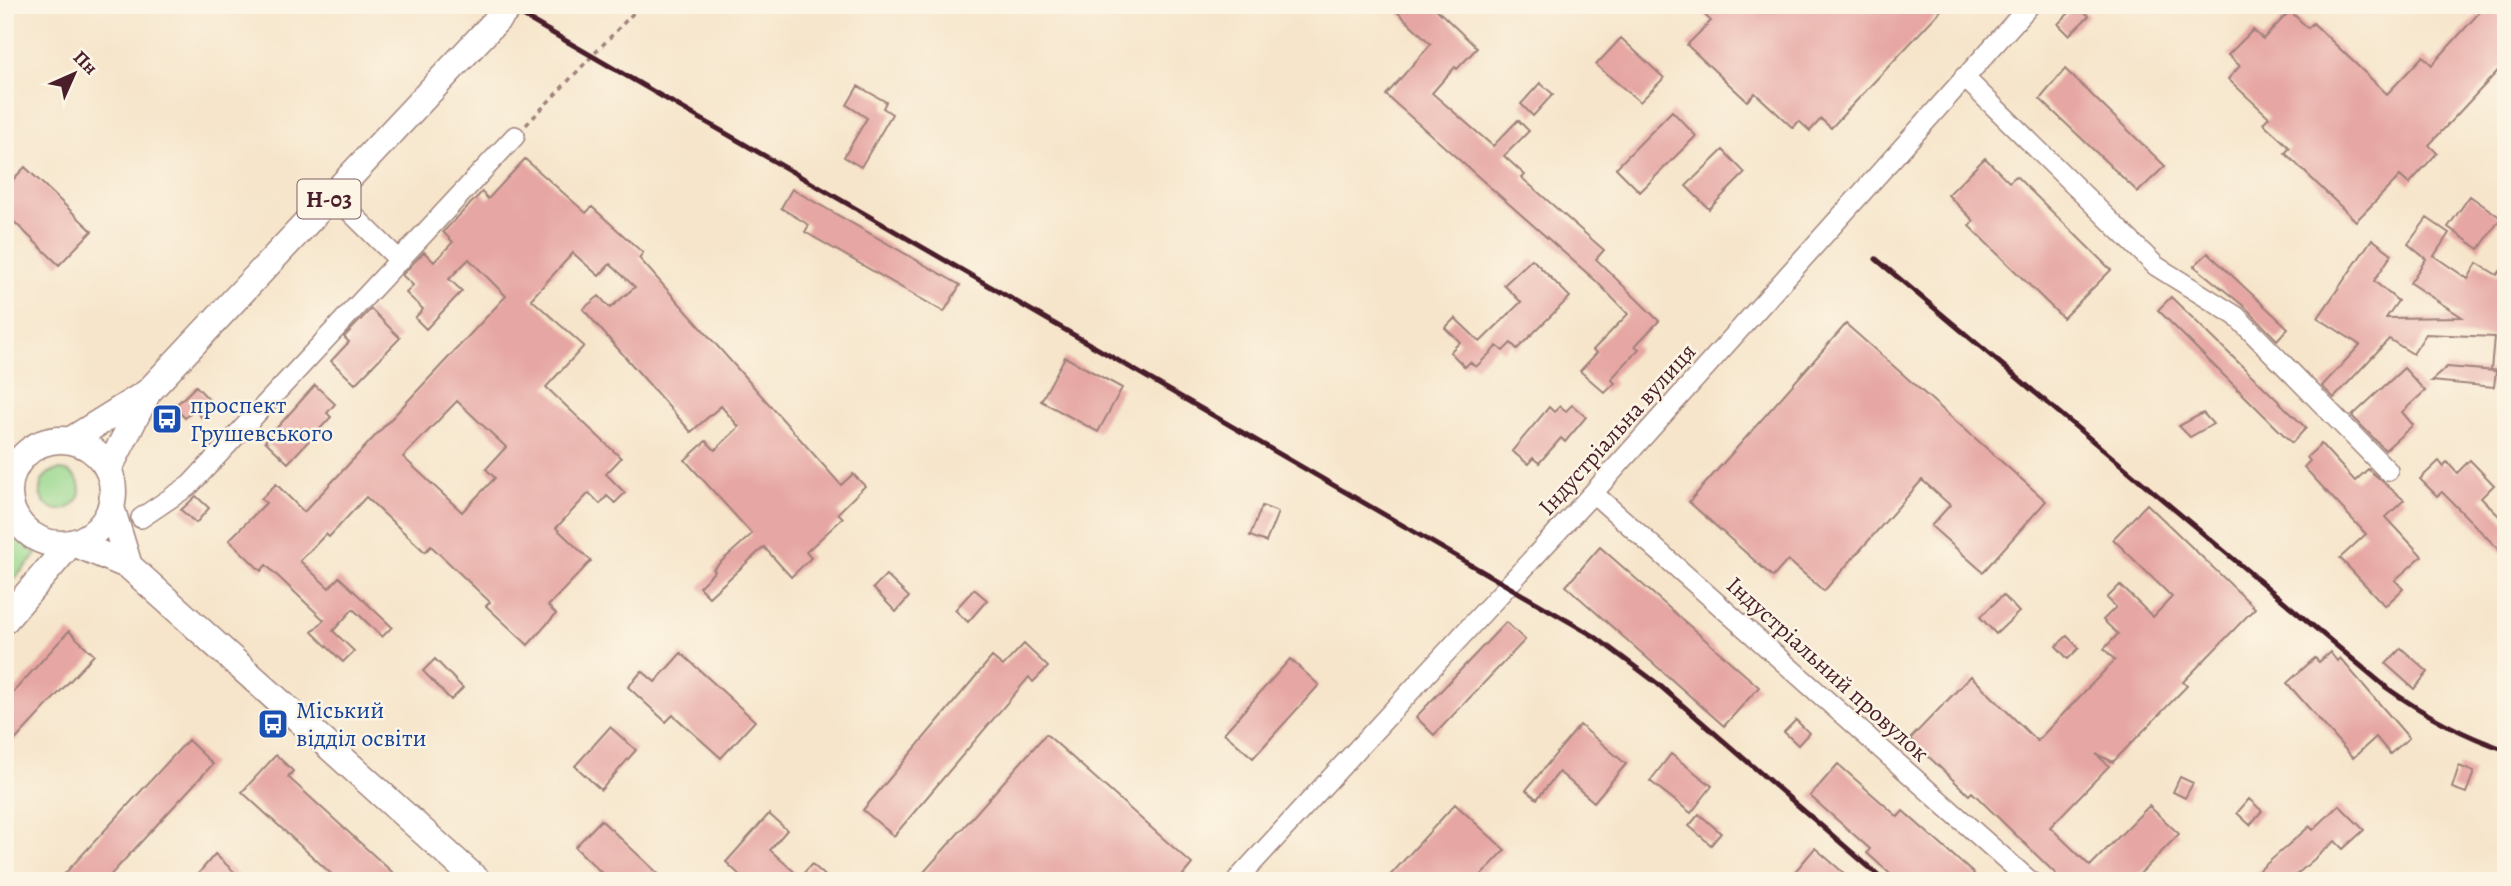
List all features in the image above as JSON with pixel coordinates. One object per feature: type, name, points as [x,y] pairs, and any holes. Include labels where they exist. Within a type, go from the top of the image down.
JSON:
[{"type":"main road","name":"Н-03","points":[[36,446],[53,440],[71,440],[148,392],[511,5]]},
{"type":"main road","name":"Н-03","points":[[108,470],[148,392]]},
{"type":"main road","points":[[71,440],[93,451],[108,470],[112,482],[111,507],[129,566]]},
{"type":"main road","points":[[5,441],[36,446]]},
{"type":"main road","points":[[36,446],[18,462],[7,485],[15,518],[26,531],[40,540],[72,543],[129,566],[478,881]]},
{"type":"main road","points":[[5,620],[72,543],[90,536],[103,523],[111,507]]},
{"type":"street","name":"Індустріальна вулиця","points":[[1236,881],[1593,493],[2029,5]]},
{"type":"street","points":[[1964,77],[2156,266],[2236,316],[2388,471]]},
{"type":"street","points":[[141,518],[190,485],[515,136]]},
{"type":"street","points":[[333,195],[400,261]]},
{"type":"street","name":"Індустріальний провулок","points":[[1593,493],[2030,881]]},
{"type":"path","points":[[515,136],[641,5]]},
{"type":"path","points":[[5,554],[12,547]]},
{"type":"green space","points":[[60,470],[68,471],[74,476],[79,482],[79,498],[74,504],[68,509],[60,510],[52,509],[46,504],[41,498],[40,490],[41,482],[46,476],[52,471]]},
{"type":"green space","points":[[5,527],[37,554],[5,589]]},
{"type":"building","points":[[1390,5],[1432,5],[1477,48],[1457,69],[1455,67],[1432,93],[1493,146],[1518,120],[1529,131],[1504,156],[1525,175],[1522,178],[1604,250],[1596,259],[1659,321],[1635,346],[1639,349],[1611,379],[1615,383],[1605,393],[1580,371],[1597,353],[1593,350],[1628,314],[1596,281],[1386,95],[1431,44]]},
{"type":"building","points":[[1694,5],[1946,5],[1831,128],[1821,119],[1810,131],[1799,121],[1793,128],[1755,93],[1747,101],[1687,45],[1711,21]]},
{"type":"building","points":[[2077,5],[2089,16],[2069,35],[2058,24]]},
{"type":"building","points":[[2486,5],[2506,5],[2506,62],[2429,145],[2437,153],[2409,184],[2400,176],[2356,221],[2285,153],[2290,148],[2263,123],[2269,117],[2228,79],[2240,66],[2228,55],[2253,30],[2263,39],[2290,11],[2308,28],[2313,23],[2387,94],[2423,56],[2432,65]]},
{"type":"building","points":[[1621,38],[1664,78],[1640,102],[1596,65]]},
{"type":"building","points":[[2065,69],[2165,166],[2138,192],[2040,99]]},
{"type":"building","points":[[1540,83],[1553,94],[1533,116],[1521,104]]},
{"type":"building","points":[[858,86],[886,102],[883,108],[892,114],[861,167],[844,157],[867,118],[847,105]]},
{"type":"building","points":[[1672,111],[1696,136],[1640,192],[1616,168]]},
{"type":"building","points":[[1723,150],[1745,173],[1709,209],[1686,186]]},
{"type":"building","points":[[1985,158],[2009,182],[2016,176],[2111,270],[2063,318],[1969,226],[1974,221],[1948,195]]},
{"type":"building","points":[[525,159],[586,213],[592,207],[643,253],[639,258],[841,485],[853,474],[865,486],[838,513],[843,518],[806,552],[811,558],[791,577],[764,547],[709,597],[699,587],[715,571],[713,569],[752,534],[685,460],[706,441],[715,450],[739,427],[721,406],[691,432],[583,309],[599,296],[610,308],[635,287],[610,264],[599,276],[573,253],[531,299],[584,346],[546,387],[621,458],[606,474],[625,493],[615,503],[607,496],[600,504],[589,493],[556,528],[591,561],[548,606],[556,614],[528,645],[486,606],[490,602],[431,546],[425,552],[366,497],[329,537],[326,534],[300,561],[329,588],[339,577],[392,627],[382,637],[353,609],[333,631],[354,651],[343,662],[312,632],[324,620],[266,565],[261,571],[229,540],[266,503],[261,499],[276,484],[304,512],[506,296],[469,259],[449,279],[462,291],[426,329],[415,318],[423,309],[406,293],[413,285],[402,275],[424,252],[434,262],[453,242],[443,232],[482,192],[488,199]],"holes":[[[457,401],[506,447],[486,469],[495,478],[462,512],[403,457]]]},
{"type":"building","points":[[25,167],[92,231],[59,265],[5,213],[5,188]]},
{"type":"building","points":[[792,189],[960,285],[944,312],[805,232],[809,225],[781,208]]},
{"type":"building","points":[[2470,196],[2501,218],[2479,249],[2448,227]]},
{"type":"building","points":[[2427,218],[2449,233],[2434,256],[2468,279],[2477,263],[2497,275],[2506,264],[2506,371],[2491,370],[2494,337],[2426,334],[2413,354],[2389,339],[2334,398],[2322,386],[2360,345],[2318,318],[2372,239],[2392,254],[2374,281],[2398,301],[2386,318],[2462,317],[2410,283],[2426,259],[2408,244]]},
{"type":"building","points":[[2208,253],[2288,328],[2277,340],[2245,307],[2194,266]]},
{"type":"building","points":[[1532,259],[1570,297],[1517,349],[1511,343],[1503,351],[1497,346],[1476,367],[1470,362],[1465,367],[1450,352],[1460,342],[1445,328],[1455,318],[1480,342],[1521,302],[1504,285]]},
{"type":"building","points":[[2171,297],[2306,428],[2292,443],[2158,310]]},
{"type":"building","points":[[371,309],[400,338],[355,384],[331,361],[349,342],[344,337]]},
{"type":"building","points":[[1846,324],[2046,501],[1983,572],[1931,526],[1950,505],[1922,480],[1824,591],[1788,560],[1773,577],[1689,502]]},
{"type":"building","points":[[1065,357],[1122,388],[1098,432],[1041,401]]},
{"type":"building","points":[[2447,367],[2496,371],[2494,387],[2431,381]]},
{"type":"building","points":[[2404,368],[2425,391],[2402,412],[2413,425],[2385,450],[2352,416]]},
{"type":"building","points":[[315,385],[335,404],[327,413],[331,417],[288,463],[265,441]]},
{"type":"building","points":[[196,386],[215,406],[202,418],[194,409],[185,418],[174,407]]},
{"type":"building","points":[[1572,405],[1586,417],[1565,442],[1561,438],[1539,463],[1533,458],[1528,464],[1512,451],[1549,407],[1554,412],[1560,406],[1566,411]]},
{"type":"building","points":[[2203,413],[2213,424],[2190,437],[2179,426]]},
{"type":"building","points":[[2321,444],[2355,481],[2368,469],[2404,500],[2386,517],[2422,556],[2395,580],[2403,589],[2385,606],[2340,558],[2366,534],[2304,467],[2310,461],[2307,457]]},
{"type":"building","points":[[2470,460],[2494,485],[2481,498],[2506,523],[2506,557],[2442,492],[2437,496],[2420,479],[2439,461],[2443,466],[2447,462],[2457,473]]},
{"type":"building","points":[[196,496],[209,508],[196,523],[181,510]]},
{"type":"building","points":[[2147,504],[2255,608],[2183,682],[2187,686],[2113,762],[2096,754],[2109,766],[2050,827],[2090,866],[2149,806],[2179,834],[2133,881],[2063,881],[1972,792],[1969,795],[1910,739],[1971,676],[2037,741],[2115,660],[2104,649],[2118,634],[2103,620],[2116,607],[2107,598],[2120,585],[2153,617],[2172,597],[2113,539]]},
{"type":"building","points":[[1262,506],[1278,512],[1266,542],[1250,536]]},
{"type":"building","points":[[1600,547],[1759,687],[1724,726],[1566,586]]},
{"type":"building","points":[[886,575],[909,597],[896,612],[873,588]]},
{"type":"building","points":[[974,589],[987,600],[968,622],[955,610]]},
{"type":"building","points":[[2003,595],[2019,612],[1996,634],[1980,617]]},
{"type":"building","points":[[1506,622],[1525,640],[1434,735],[1416,717]]},
{"type":"building","points":[[69,631],[94,655],[5,751],[5,701]]},
{"type":"building","points":[[2067,636],[2079,648],[2068,659],[2056,646]]},
{"type":"building","points":[[1024,644],[1048,667],[1033,682],[1029,677],[894,836],[863,810],[992,657],[1003,666]]},
{"type":"building","points":[[2401,648],[2428,672],[2414,689],[2386,664]]},
{"type":"building","points":[[2330,652],[2337,661],[2340,658],[2409,738],[2390,754],[2376,737],[2353,758],[2287,683],[2315,658],[2319,662]]},
{"type":"building","points":[[681,653],[755,721],[721,758],[673,715],[666,722],[628,687],[642,671],[655,682]]},
{"type":"building","points":[[435,659],[463,688],[451,700],[423,671]]},
{"type":"building","points":[[1290,659],[1319,685],[1253,758],[1224,733]]},
{"type":"building","points":[[1796,720],[1809,733],[1798,745],[1784,732]]},
{"type":"building","points":[[1580,725],[1626,764],[1594,802],[1559,772],[1537,799],[1526,790]]},
{"type":"building","points":[[610,727],[636,750],[601,790],[575,766]]},
{"type":"building","points":[[1046,734],[1192,864],[1178,881],[916,881]]},
{"type":"building","points":[[188,740],[213,764],[105,881],[58,881]]},
{"type":"building","points":[[1671,754],[1712,786],[1691,813],[1650,781]]},
{"type":"building","points":[[276,755],[293,771],[288,777],[402,881],[339,881],[242,792]]},
{"type":"building","points":[[1838,764],[1898,817],[1903,811],[1982,881],[1898,881],[1867,853],[1870,849],[1810,796]]},
{"type":"building","points":[[2459,766],[2474,772],[2466,793],[2452,788]]},
{"type":"building","points":[[2180,777],[2193,783],[2185,798],[2173,792]]},
{"type":"building","points":[[2249,799],[2262,811],[2250,825],[2237,813]]},
{"type":"building","points":[[1455,804],[1505,850],[1476,881],[1385,881]]},
{"type":"building","points":[[2339,805],[2364,830],[2343,849],[2335,841],[2289,881],[2247,881],[2310,826],[2313,830]]},
{"type":"building","points":[[769,814],[787,830],[770,850],[800,877],[812,864],[831,881],[746,881],[726,862]]},
{"type":"building","points":[[1699,814],[1721,833],[1711,845],[1689,826]]},
{"type":"building","points":[[601,820],[666,881],[610,881],[575,847]]},
{"type":"building","points":[[1815,848],[1853,881],[1787,881]]},
{"type":"building","points":[[215,854],[244,881],[192,881]]},
{"type":"railway","points":[[504,5],[1594,636],[1658,684],[1885,881]]},
{"type":"railway","points":[[1876,259],[2387,688],[2444,724],[2506,750]]},
{"type":"place","name":"проспект Грушевського","points":[[167,419]]},
{"type":"place","name":"Міський відділ освіти","points":[[273,724]]}]
